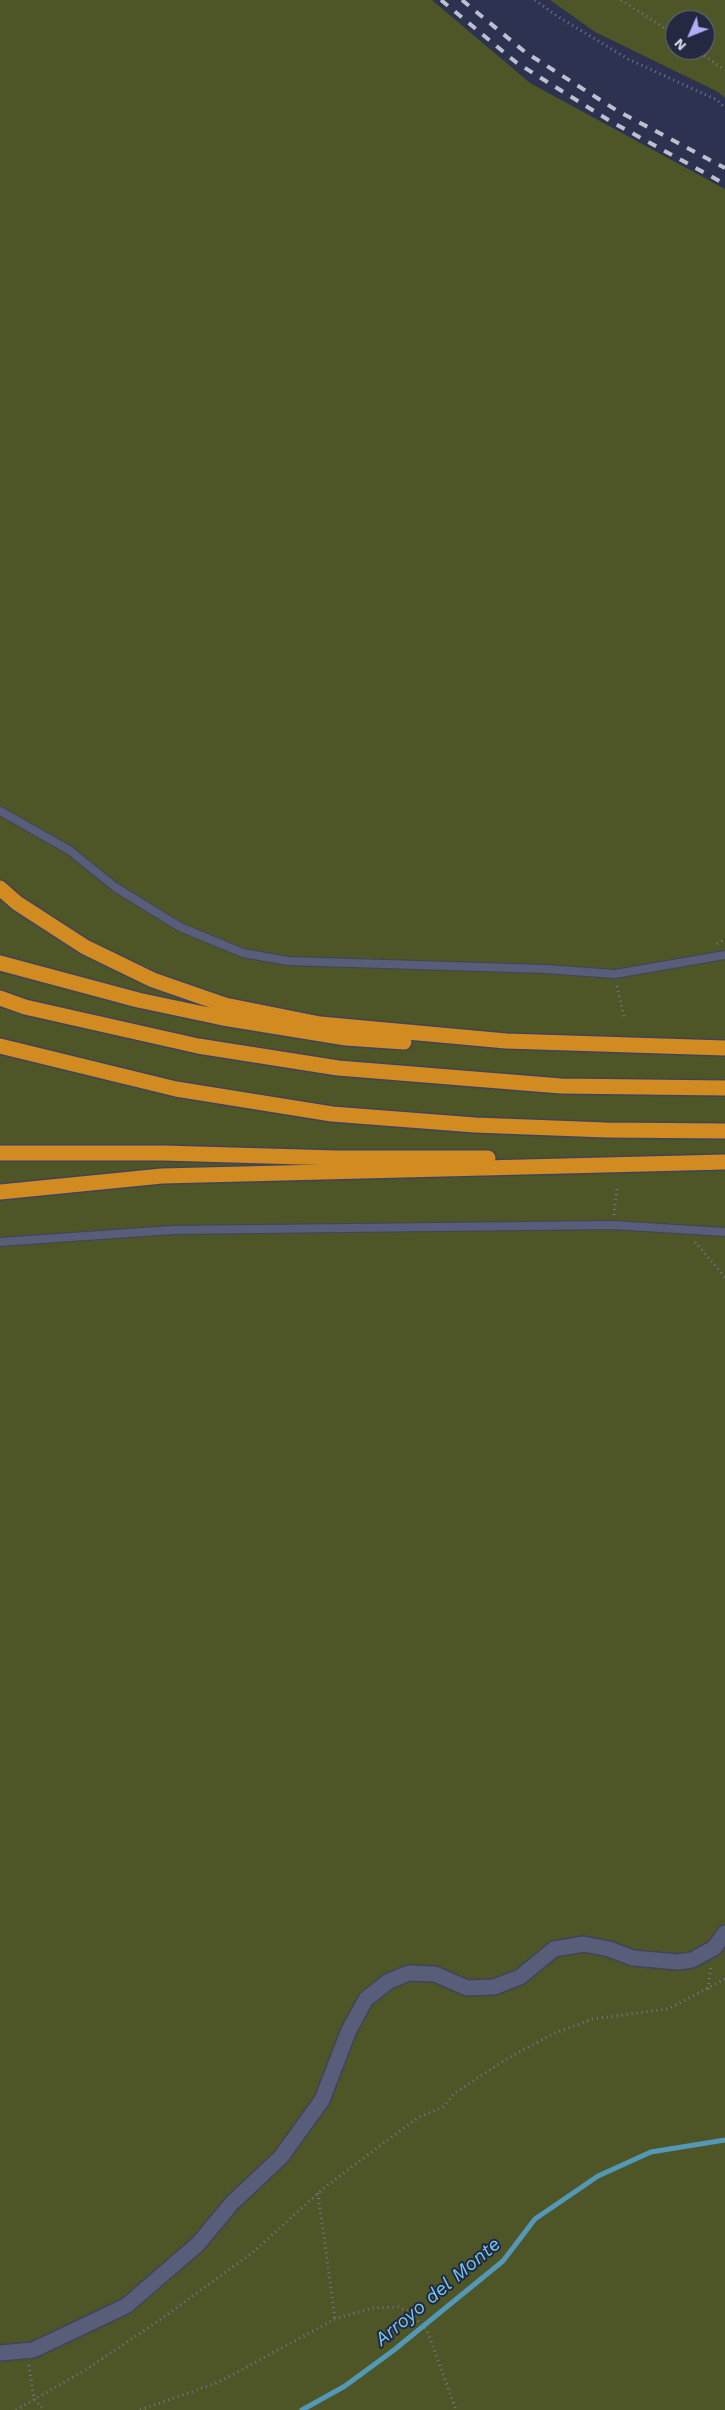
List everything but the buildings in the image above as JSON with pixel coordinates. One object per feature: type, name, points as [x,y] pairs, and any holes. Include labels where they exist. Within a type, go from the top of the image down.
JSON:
[{"type":"highway","points":[[0,888],[17,903],[85,947],[152,980],[225,1005],[320,1024],[506,1041],[725,1050]]},
{"type":"highway","points":[[0,963],[138,1000],[222,1018],[346,1038],[508,1050],[725,1050]]},
{"type":"highway","points":[[0,998],[25,1007],[198,1046],[338,1068],[561,1086],[725,1088]]},
{"type":"highway","points":[[0,1046],[176,1089],[332,1114],[475,1125],[606,1130],[725,1131]]},
{"type":"highway","points":[[0,1153],[163,1153],[337,1158],[725,1157]]},
{"type":"highway","points":[[0,1192],[162,1176],[725,1162]]},
{"type":"street","points":[[0,2353],[34,2350],[126,2306],[198,2244],[232,2203],[282,2157],[322,2100],[349,2030],[366,1999],[389,1981],[409,1973],[435,1974],[467,1988],[494,1987],[520,1977],[554,1948],[584,1944],[633,1958],[678,1962],[692,1960],[714,1948],[725,1933]]},
{"type":"lane","points":[[0,811],[69,850],[115,887],[180,927],[243,953],[288,961],[545,969],[615,974],[725,955]]},
{"type":"lane","points":[[0,1242],[172,1230],[612,1225],[725,1232]]},
{"type":"path","points":[[535,0],[557,16],[628,59],[717,100],[725,108]]},
{"type":"path","points":[[621,0],[665,29]]},
{"type":"path","points":[[710,60],[725,70]]},
{"type":"path","points":[[615,974],[624,1017]]},
{"type":"path","points":[[612,1225],[618,1188]]},
{"type":"path","points":[[685,1231],[725,1277]]},
{"type":"path","points":[[16,2410],[95,2364],[252,2253],[318,2193],[419,2117],[442,2107],[456,2093],[508,2058],[553,2034],[592,2019],[668,2009],[725,1979]]},
{"type":"path","points":[[318,2193],[335,2319]]},
{"type":"path","points":[[140,2410],[219,2382],[335,2319],[372,2308],[398,2308],[408,2311],[427,2330],[456,2410]]},
{"type":"path","points":[[26,2351],[34,2399],[44,2410]]},
{"type":"shaded area","points":[[429,0],[550,0],[595,32],[718,92],[725,98],[725,191],[527,85]]},
{"type":"green space","points":[[0,0],[432,0],[530,83],[725,189],[725,2410],[0,2410]]},
{"type":"green space","points":[[550,0],[725,0],[725,98],[718,92],[595,32]]},
{"type":"waterway","name":"Arroyo del Monte","points":[[302,2410],[345,2386],[394,2350],[503,2261],[535,2219],[598,2176],[651,2152],[725,2140]]},
{"type":"railway","points":[[441,0],[517,63],[610,121],[725,184]]},
{"type":"railway","points":[[462,0],[525,52],[616,110],[725,168]]}]
